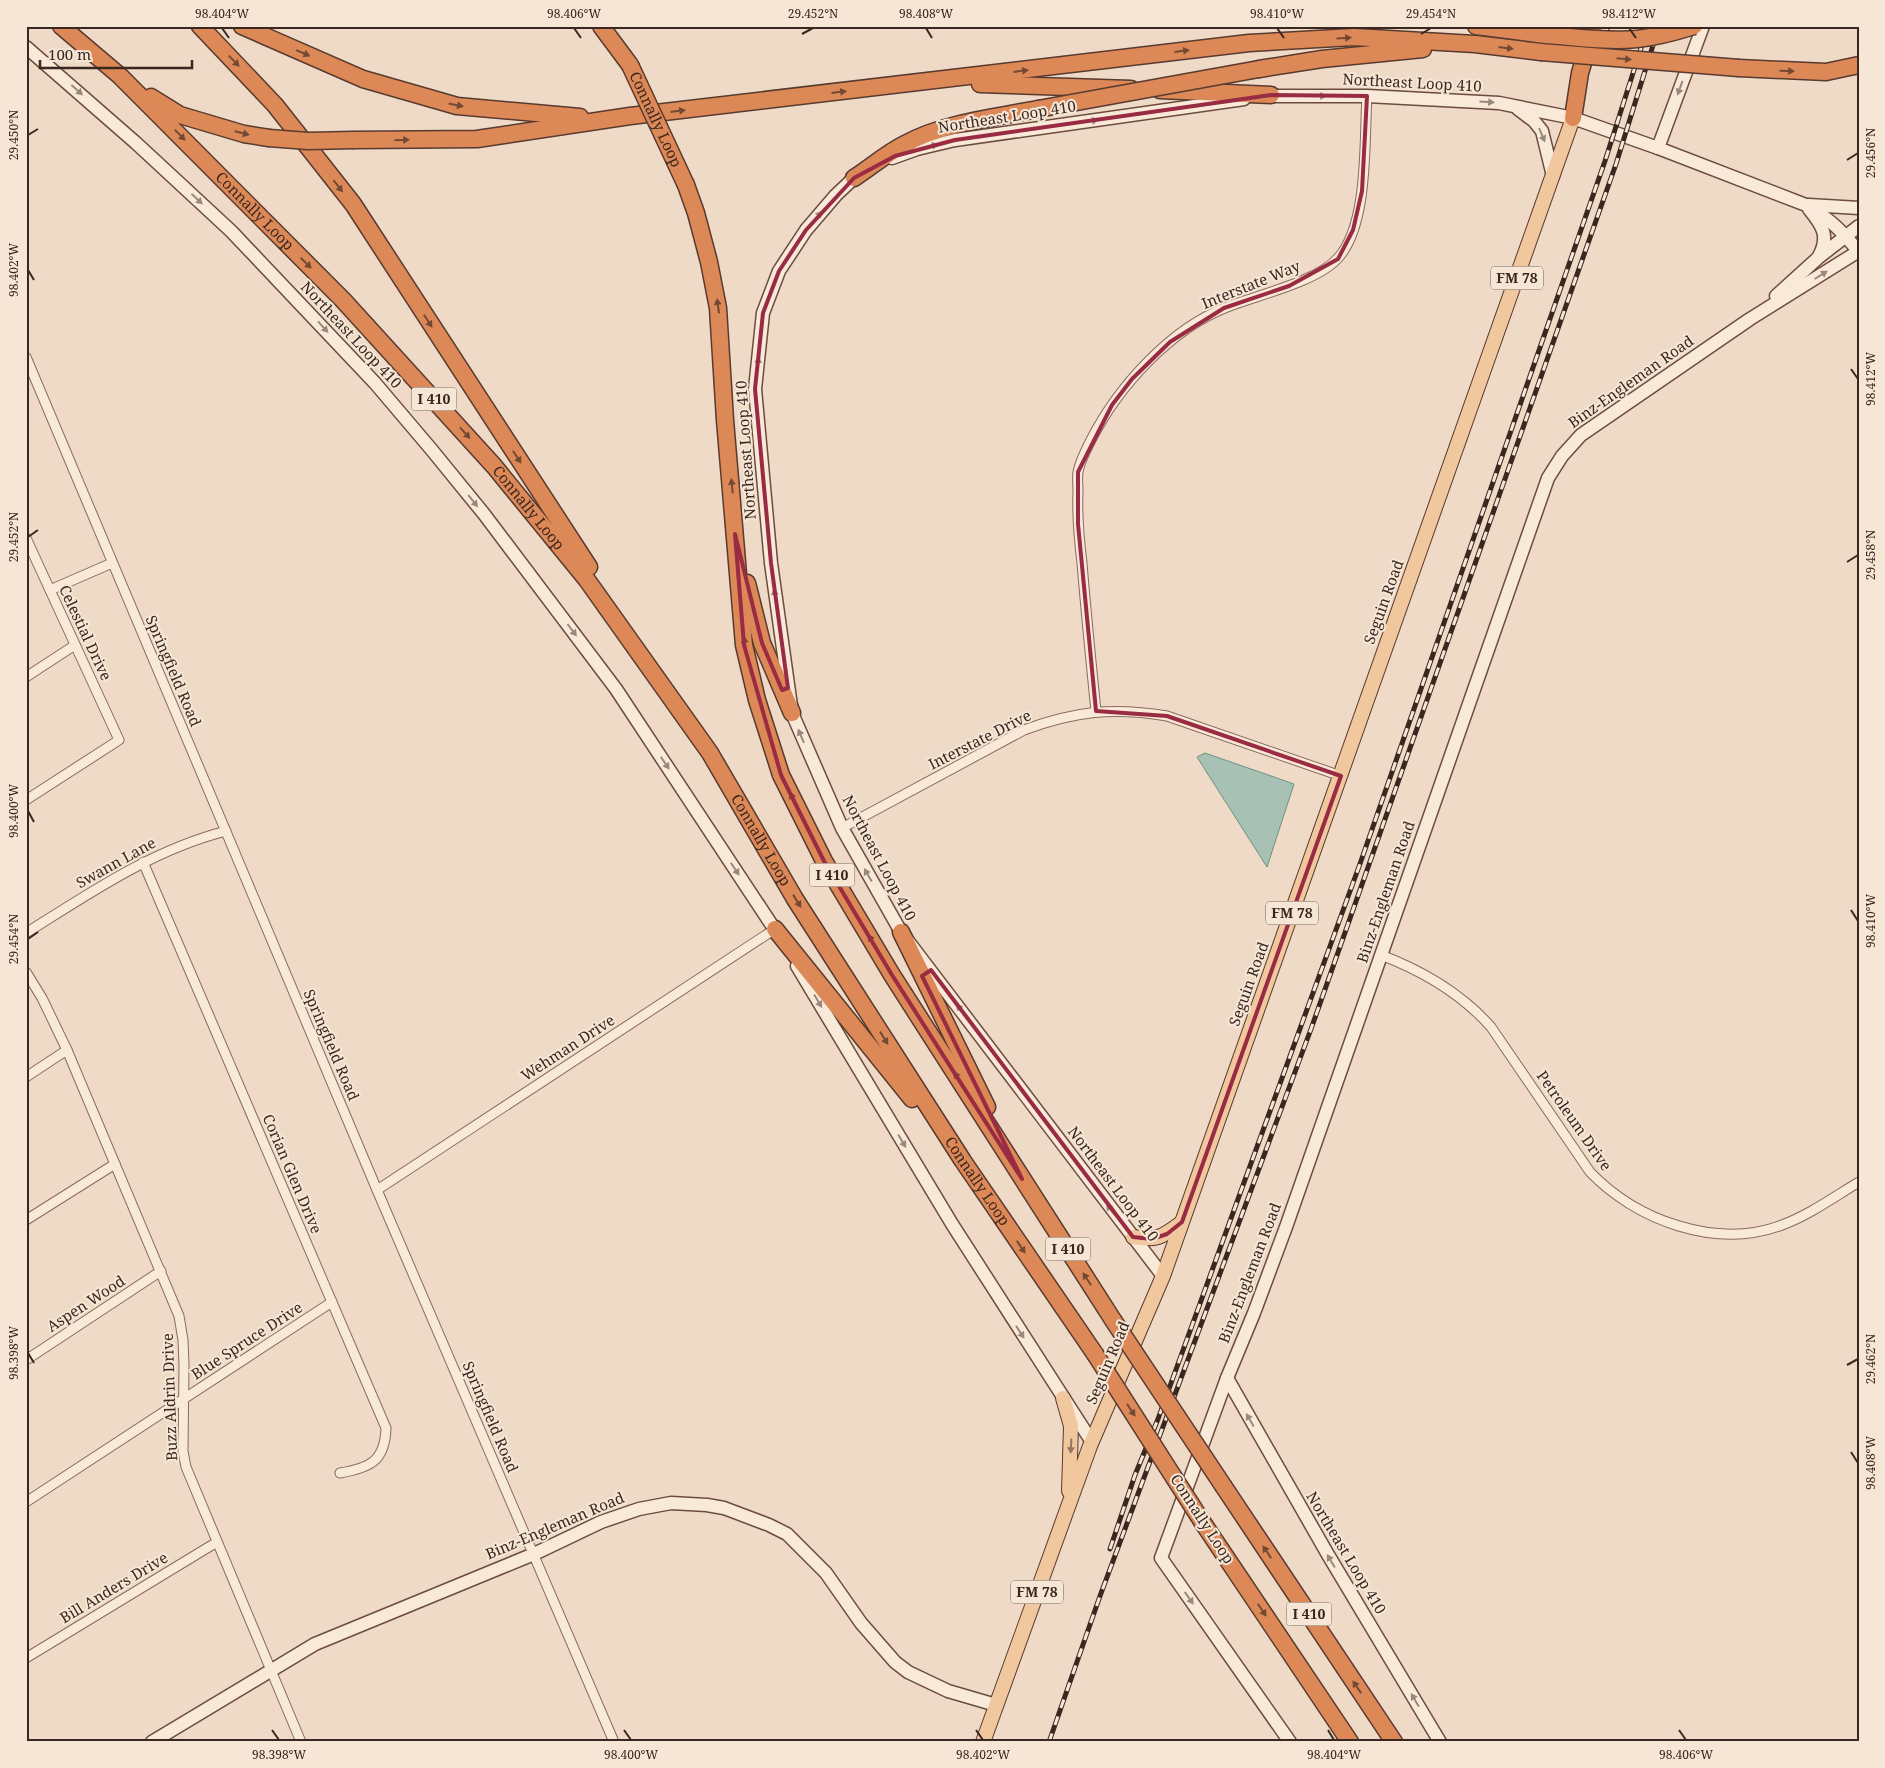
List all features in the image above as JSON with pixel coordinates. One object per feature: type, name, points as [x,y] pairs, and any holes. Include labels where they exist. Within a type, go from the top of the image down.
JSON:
[{"type":"highway","name":"Connally Loop","points":[[61,26],[120,76],[343,300],[494,466],[587,580],[710,753],[795,899],[962,1161],[1095,1354],[1205,1526],[1350,1742]]},
{"type":"highway","points":[[200,26],[275,105],[353,204],[710,753]]},
{"type":"highway","points":[[242,26],[363,79],[457,106],[581,117],[630,116]]},
{"type":"highway","name":"Connally Loop","points":[[601,26],[630,64],[686,185],[707,254],[718,308],[725,420],[744,645],[757,700],[781,775],[824,861],[892,975],[1113,1320],[1394,1742]]},
{"type":"highway","points":[[613,26],[630,64]]},
{"type":"highway","points":[[1476,26],[1615,40],[1672,33],[1694,26]]},
{"type":"highway","points":[[1573,118],[1580,73],[1594,26]]},
{"type":"highway","points":[[120,76],[180,115],[244,134],[308,142],[477,138],[630,116],[1249,43],[1354,37],[1475,44],[1541,52],[1738,68],[1826,72],[1859,65]]},
{"type":"highway","points":[[854,178],[905,143],[964,123],[1322,59],[1475,44]]},
{"type":"highway","points":[[920,83],[1083,87],[1271,95]]},
{"type":"highway","points":[[735,534],[762,643],[792,713]]},
{"type":"highway","points":[[775,929],[962,1161]]},
{"type":"highway","points":[[901,932],[1022,1179]]},
{"type":"main road","points":[[1573,118],[1603,26]]},
{"type":"main road","points":[[1658,148],[1703,26]]},
{"type":"main road","name":"Northeast Loop 410","points":[[26,47],[136,143],[231,231],[369,377],[484,514],[616,689],[775,929],[957,1233],[1092,1442]]},
{"type":"main road","name":"Northeast Loop 410","points":[[1163,1276],[901,932],[842,828],[792,713],[771,563],[755,389],[763,313],[779,271],[806,230],[836,195],[854,178],[895,156],[955,140],[1271,95],[1366,96],[1499,103],[1573,118],[1658,148],[1806,205],[1827,217],[1859,252]]},
{"type":"main road","points":[[1514,106],[1534,121],[1542,131],[1553,176]]},
{"type":"main road","name":"FM 78","points":[[1553,176],[1573,118]]},
{"type":"main road","name":"Seguin Road","points":[[983,1742],[1092,1442],[1163,1276],[1553,176]]},
{"type":"main road","points":[[1806,205],[1859,208]]},
{"type":"main road","points":[[1806,205],[1818,220],[1825,236],[1824,246],[1819,257]]},
{"type":"main road","name":"Binz-Engleman Road","points":[[1750,319],[1819,257],[1859,226]]},
{"type":"main road","name":"Binz-Engleman Road","points":[[1290,1742],[1161,1558],[1227,1378],[1254,1313],[1286,1226],[1548,478],[1562,456],[1581,435],[1750,319],[1859,252]]},
{"type":"main road","points":[[1133,1237],[1147,1240],[1159,1238],[1182,1222]]},
{"type":"main road","name":"Northeast Loop 410","points":[[1227,1378],[1327,1553],[1440,1742]]},
{"type":"main road","points":[[1063,1398],[1071,1426],[1069,1504]]},
{"type":"main road","name":"Binz-Engleman Road","points":[[152,1742],[315,1644],[534,1554],[601,1522],[654,1505],[671,1503],[707,1505],[733,1510],[787,1534],[826,1573],[861,1623],[895,1662],[908,1672],[948,1691],[996,1705]]},
{"type":"street","name":"Interstate Way","points":[[1096,711],[1077,514],[1078,472],[1085,453],[1097,429],[1132,379],[1170,342],[1202,319],[1224,308],[1304,279],[1320,272],[1338,259],[1348,244],[1353,230],[1362,191],[1366,96]]},
{"type":"street","name":"Springfield Road","points":[[26,357],[377,1190],[614,1742]]},
{"type":"street","name":"Celestial Drive","points":[[26,538],[29,551],[50,590],[119,740],[26,800]]},
{"type":"street","points":[[50,590],[112,563]]},
{"type":"street","points":[[26,677],[76,645]]},
{"type":"street","name":"Interstate Drive","points":[[842,828],[1024,730],[1046,722],[1096,711],[1144,712],[1167,716],[1341,776]]},
{"type":"street","name":"Swann Lane","points":[[26,933],[143,862],[176,847],[226,831]]},
{"type":"street","name":"Corian Glen Drive","points":[[143,862],[386,1428],[386,1440],[380,1456],[364,1468],[340,1473]]},
{"type":"street","name":"Wehman Drive","points":[[377,1190],[775,929]]},
{"type":"street","name":"Petroleum Drive","points":[[1381,955],[1416,969],[1449,989],[1479,1012],[1590,1172],[1603,1186],[1616,1195],[1656,1217],[1670,1223],[1712,1232],[1766,1230],[1793,1220],[1859,1182]]},
{"type":"street","name":"Buzz Aldrin Drive","points":[[26,972],[42,998],[67,1050],[179,1316],[183,1340],[183,1451],[186,1467],[301,1742]]},
{"type":"street","points":[[26,1076],[67,1050]]},
{"type":"street","points":[[26,1220],[115,1164]]},
{"type":"street","name":"Aspen Wood","points":[[26,1360],[161,1272]]},
{"type":"street","name":"Blue Spruce Drive","points":[[26,1502],[332,1302]]},
{"type":"street","name":"Bill Anders Drive","points":[[26,1658],[217,1542]]},
{"type":"highlighted area","points":[[1271,95],[1367,96],[1362,191],[1353,230],[1338,259],[1289,286],[1224,308],[1170,342],[1132,379],[1112,405],[1078,472],[1078,524],[1096,711],[1167,716],[1341,776],[1182,1222],[1167,1234],[1152,1239],[1133,1237],[931,970],[922,976],[1022,1179],[892,975],[824,861],[781,775],[744,645],[735,534],[762,643],[782,690],[788,688],[771,563],[755,389],[763,313],[779,271],[806,230],[854,178],[895,156],[955,140]]},
{"type":"shaded area","points":[[1205,753],[1294,784],[1267,867],[1197,757]]},
{"type":"railway","points":[[1110,1549],[1135,1475],[1158,1419],[1361,861],[1605,161],[1648,26]]},
{"type":"railway","points":[[1049,1742],[1100,1596],[1311,1029],[1616,164],[1659,26]]}]
